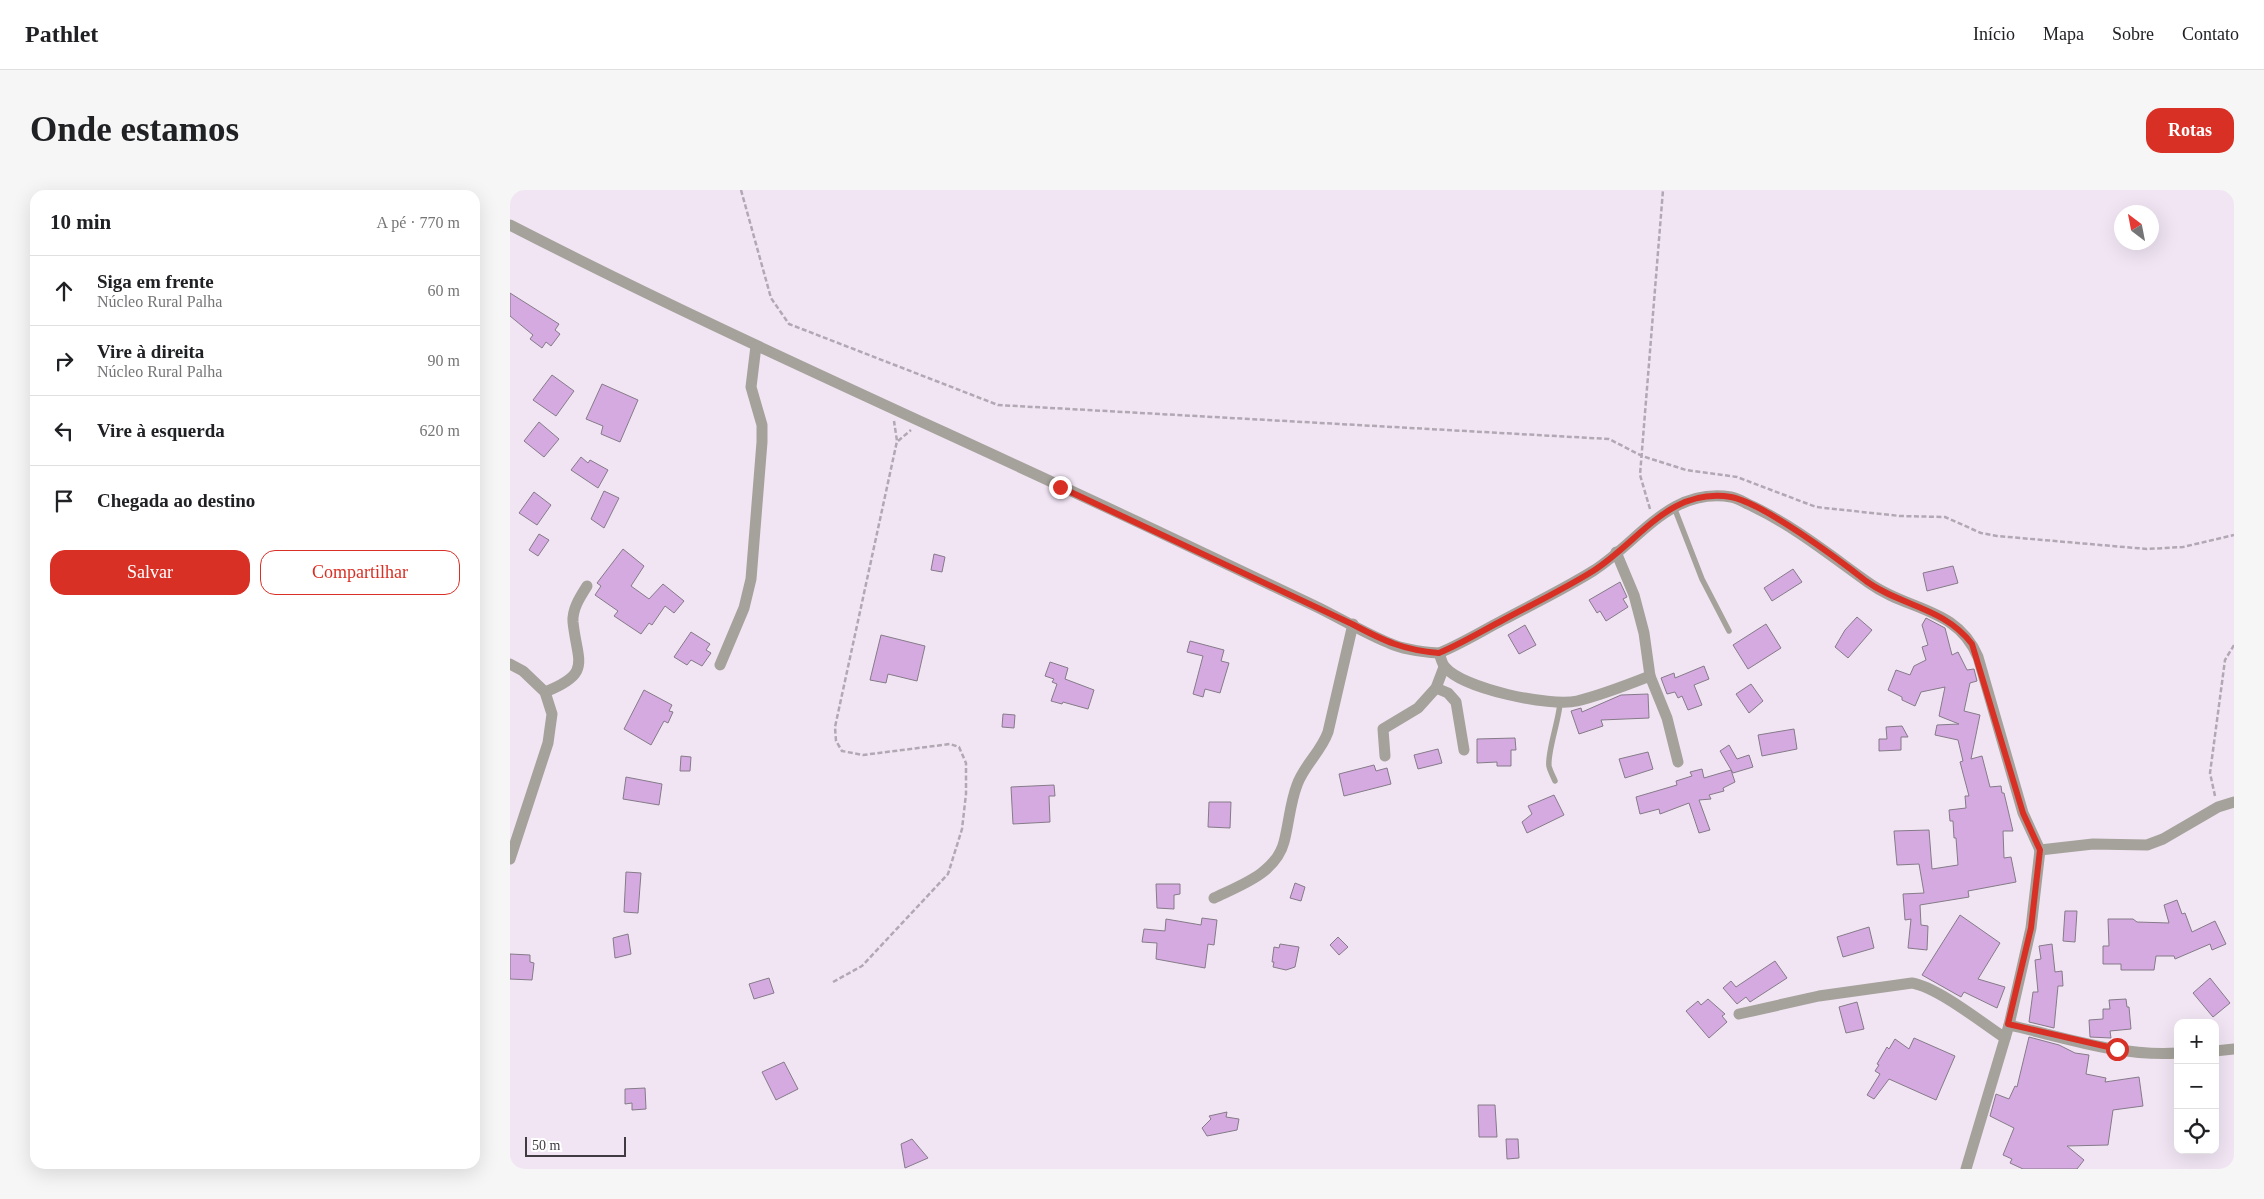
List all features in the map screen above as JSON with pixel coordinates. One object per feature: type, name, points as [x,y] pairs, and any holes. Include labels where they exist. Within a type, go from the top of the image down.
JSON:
[{"type":"street","points":[[510,225],[631,287],[891,407],[1352,624],[1390,644],[1420,652],[1439,653],[1559,592],[1596,569],[1653,520],[1674,507],[1700,497],[1734,498],[1773,516],[1871,585],[1958,627],[1972,644],[1978,657],[2023,813],[2040,850],[2031,928],[2005,1038],[1966,1169]]},
{"type":"street","points":[[720,665],[744,608],[751,579],[762,442],[762,425],[751,387],[756,346]]},
{"type":"street","points":[[1616,552],[1634,595],[1644,633],[1650,676],[1667,718],[1678,762]]},
{"type":"street","points":[[545,692],[563,685],[576,674],[580,659],[573,621],[575,608],[588,586]]},
{"type":"street","points":[[1214,898],[1263,872],[1278,857],[1284,844],[1297,784],[1323,746],[1328,732],[1352,624]]},
{"type":"street","points":[[1439,653],[1444,667],[1461,679],[1482,688],[1560,703],[1577,701],[1650,676]]},
{"type":"street","points":[[510,664],[523,671],[545,692],[552,714],[548,743],[510,859]]},
{"type":"street","points":[[1385,756],[1383,729],[1418,708],[1436,688],[1444,667]]},
{"type":"street","points":[[1436,688],[1448,693],[1456,702],[1464,750]]},
{"type":"street","points":[[2040,850],[2093,844],[2147,844],[2163,839],[2218,807],[2234,802]]},
{"type":"street","points":[[1739,1014],[1819,996],[1912,983],[1920,984],[1936,993],[2005,1038]]},
{"type":"street","points":[[2008,1024],[2117,1049],[2163,1054],[2174,1053]]},
{"type":"street","points":[[2219,1051],[2234,1049]]},
{"type":"lane","points":[[1674,507],[1702,579],[1729,631]]},
{"type":"lane","points":[[1555,781],[1549,766],[1549,755],[1560,703]]},
{"type":"path","points":[[741,190],[771,298],[788,324],[998,405],[1610,439],[1642,456],[1686,470],[1737,477],[1816,508],[1900,516],[1945,517],[1981,533],[1997,536],[2147,549],[2183,547],[2234,535]]},
{"type":"path","points":[[1653,520],[1640,475],[1663,190]]},
{"type":"path","points":[[833,982],[862,966],[948,874],[962,829],[966,794],[966,764],[959,747],[950,744],[863,755],[842,751],[836,742],[836,727],[897,441],[891,407]]},
{"type":"path","points":[[2218,807],[2210,773],[2225,660],[2234,645]]},
{"type":"building","points":[[510,293],[559,324],[555,330],[560,334],[551,346],[546,342],[542,348],[530,339],[533,335],[510,316]]},
{"type":"building","points":[[552,375],[574,391],[556,416],[533,400]]},
{"type":"building","points":[[602,384],[638,400],[620,442],[601,434],[603,426],[586,419]]},
{"type":"building","points":[[539,422],[559,439],[544,457],[524,441]]},
{"type":"building","points":[[581,457],[588,463],[590,460],[608,470],[598,488],[571,470]]},
{"type":"building","points":[[604,491],[619,498],[604,528],[591,519]]},
{"type":"building","points":[[534,492],[551,505],[537,525],[519,513]]},
{"type":"building","points":[[539,534],[549,540],[538,556],[529,550]]},
{"type":"building","points":[[623,549],[644,566],[631,586],[649,599],[663,584],[684,601],[674,613],[665,606],[652,625],[649,623],[641,634],[614,616],[618,611],[595,595],[601,586],[597,583]]},
{"type":"building","points":[[934,554],[945,557],[942,572],[931,570]]},
{"type":"building","points":[[1953,566],[1958,583],[1927,591],[1923,573]]},
{"type":"building","points":[[1793,569],[1802,582],[1772,601],[1764,588]]},
{"type":"building","points":[[1620,582],[1627,597],[1623,599],[1628,607],[1606,621],[1600,611],[1597,613],[1589,600]]},
{"type":"building","points":[[1857,617],[1872,630],[1848,658],[1835,647],[1845,630]]},
{"type":"building","points":[[1926,618],[1945,628],[1952,655],[1958,652],[1967,670],[1974,669],[1977,681],[1970,683],[1964,711],[1980,715],[1971,759],[1982,756],[1990,787],[2001,786],[2002,793],[2004,793],[2013,831],[2003,831],[2004,858],[2011,857],[2016,882],[1968,891],[1969,897],[1920,905],[1921,925],[1928,926],[1927,950],[1908,948],[1911,919],[1905,920],[1903,894],[1924,893],[1919,864],[1897,865],[1894,831],[1929,830],[1932,869],[1958,865],[1956,838],[1954,838],[1953,821],[1950,821],[1949,810],[1966,808],[1965,796],[1969,796],[1960,762],[1963,761],[1958,740],[1935,735],[1937,725],[1959,724],[1939,716],[1945,687],[1921,692],[1915,706],[1888,690],[1896,670],[1910,675],[1914,666],[1926,660],[1922,647],[1928,645],[1922,625]]},
{"type":"building","points":[[1766,624],[1781,648],[1748,669],[1733,645]]},
{"type":"building","points":[[1525,625],[1536,645],[1519,654],[1508,635]]},
{"type":"building","points":[[691,632],[710,644],[706,650],[711,653],[702,666],[691,660],[687,665],[674,657]]},
{"type":"building","points":[[881,635],[925,646],[917,681],[888,674],[886,683],[870,680]]},
{"type":"building","points":[[1190,641],[1224,650],[1221,661],[1229,663],[1220,693],[1205,689],[1203,697],[1193,694],[1203,656],[1187,652]]},
{"type":"building","points":[[1050,662],[1068,668],[1065,679],[1094,690],[1088,709],[1063,702],[1062,704],[1051,701],[1057,684],[1052,682],[1054,679],[1045,676]]},
{"type":"building","points":[[1704,666],[1709,679],[1694,685],[1702,705],[1688,710],[1682,696],[1678,698],[1675,692],[1667,694],[1661,678],[1674,673],[1675,678]]},
{"type":"building","points":[[1751,684],[1763,701],[1749,713],[1736,694]]},
{"type":"building","points":[[644,690],[672,705],[669,711],[673,712],[668,723],[664,721],[651,745],[624,729]]},
{"type":"building","points":[[1648,694],[1649,718],[1601,720],[1603,726],[1579,734],[1571,711],[1581,708],[1582,712],[1621,695]]},
{"type":"building","points":[[1003,714],[1015,715],[1014,728],[1002,727]]},
{"type":"building","points":[[1902,726],[1908,737],[1901,737],[1901,750],[1879,751],[1879,739],[1887,739],[1886,727]]},
{"type":"building","points":[[1794,729],[1797,749],[1762,756],[1758,735]]},
{"type":"building","points":[[1515,738],[1516,750],[1511,750],[1511,766],[1497,766],[1497,762],[1477,763],[1477,739]]},
{"type":"building","points":[[1729,745],[1737,759],[1749,755],[1753,767],[1733,773],[1720,751]]},
{"type":"building","points":[[1438,749],[1442,763],[1418,769],[1414,755]]},
{"type":"building","points":[[1648,752],[1653,769],[1625,778],[1619,759]]},
{"type":"building","points":[[681,756],[691,757],[690,771],[680,771]]},
{"type":"building","points":[[1374,765],[1376,771],[1387,768],[1391,784],[1344,796],[1339,774]]},
{"type":"building","points":[[1702,769],[1704,778],[1731,770],[1735,782],[1723,788],[1724,791],[1709,795],[1711,799],[1699,800],[1710,830],[1699,833],[1689,803],[1660,814],[1659,809],[1640,814],[1636,797],[1677,785],[1676,781],[1692,776],[1690,772]]},
{"type":"building","points":[[626,777],[662,784],[659,805],[623,799]]},
{"type":"building","points":[[1054,785],[1055,796],[1049,796],[1050,822],[1013,824],[1011,787]]},
{"type":"building","points":[[1554,795],[1564,815],[1527,833],[1522,822],[1532,814],[1528,806]]},
{"type":"building","points":[[1209,802],[1231,802],[1230,828],[1208,827]]},
{"type":"building","points":[[626,872],[641,873],[638,913],[624,912]]},
{"type":"building","points":[[1295,883],[1305,887],[1301,901],[1290,898]]},
{"type":"building","points":[[1156,884],[1180,884],[1180,894],[1174,895],[1174,909],[1157,908]]},
{"type":"building","points":[[2177,900],[2182,914],[2185,913],[2192,932],[2215,921],[2226,944],[2212,950],[2210,944],[2175,959],[2174,956],[2156,956],[2154,970],[2121,970],[2121,964],[2103,964],[2103,946],[2109,946],[2108,919],[2133,919],[2137,922],[2169,923],[2164,905]]},
{"type":"building","points":[[2065,911],[2077,911],[2075,942],[2063,941]]},
{"type":"building","points":[[1960,915],[2000,943],[1978,979],[2005,987],[1997,1008],[1964,992],[1961,997],[1922,975]]},
{"type":"building","points":[[1202,918],[1217,920],[1214,945],[1208,944],[1205,968],[1156,959],[1157,943],[1142,942],[1144,929],[1165,931],[1166,919],[1201,925]]},
{"type":"building","points":[[1869,927],[1874,948],[1843,957],[1837,937]]},
{"type":"building","points":[[628,934],[631,954],[615,958],[613,938]]},
{"type":"building","points":[[1338,937],[1348,947],[1339,955],[1330,945]]},
{"type":"building","points":[[1280,944],[1299,947],[1295,967],[1286,970],[1273,967],[1274,947],[1279,948]]},
{"type":"building","points":[[2052,944],[2055,972],[2062,971],[2063,986],[2058,986],[2054,1028],[2029,1022],[2033,992],[2038,992],[2035,960],[2041,959],[2039,946]]},
{"type":"building","points":[[510,954],[530,955],[530,962],[534,963],[532,980],[510,979]]},
{"type":"building","points":[[1775,961],[1787,978],[1750,1002],[1746,997],[1737,1004],[1723,988],[1731,981],[1736,987]]},
{"type":"building","points":[[769,978],[774,993],[754,999],[749,984]]},
{"type":"building","points":[[2210,978],[2230,1003],[2213,1017],[2193,993]]},
{"type":"building","points":[[1708,999],[1725,1014],[1722,1016],[1727,1022],[1709,1038],[1686,1011],[1698,1001],[1701,1005]]},
{"type":"building","points":[[2126,999],[2127,1007],[2129,1007],[2131,1029],[2110,1031],[2111,1038],[2090,1037],[2089,1020],[2103,1019],[2103,1009],[2110,1009],[2109,1000]]},
{"type":"building","points":[[1857,1002],[1864,1029],[1846,1033],[1839,1007]]},
{"type":"building","points":[[2029,1037],[2059,1045],[2075,1053],[2089,1055],[2086,1074],[2106,1078],[2105,1082],[2139,1077],[2143,1106],[2113,1110],[2108,1145],[2067,1146],[2084,1160],[2077,1169],[2023,1169],[2010,1163],[2012,1159],[2003,1155],[2014,1128],[1990,1116],[1996,1094],[2009,1099],[2015,1086],[2017,1087]]},
{"type":"building","points":[[1914,1038],[1955,1056],[1936,1100],[1889,1079],[1874,1099],[1867,1095],[1880,1074],[1875,1071],[1887,1047],[1889,1049],[1895,1039],[1909,1049]]},
{"type":"building","points":[[784,1062],[798,1089],[776,1100],[762,1072]]},
{"type":"building","points":[[645,1088],[646,1109],[632,1110],[632,1103],[625,1104],[625,1089]]},
{"type":"building","points":[[1478,1105],[1495,1105],[1497,1137],[1479,1137]]},
{"type":"building","points":[[1227,1112],[1226,1117],[1239,1119],[1237,1130],[1207,1136],[1202,1128],[1211,1119],[1209,1116]]},
{"type":"building","points":[[912,1139],[928,1158],[905,1168],[901,1144]]},
{"type":"building","points":[[1506,1139],[1518,1139],[1519,1158],[1507,1159]]},
{"type":"route","points":[[1060,487],[1132,519],[1390,644],[1420,652],[1439,653],[1559,592],[1596,569],[1653,520],[1687,501],[1700,497],[1734,498],[1773,516],[1871,585],[1952,622],[1972,644],[1978,657],[2023,813],[2040,850],[2031,928],[2008,1024],[2117,1049]]}]
